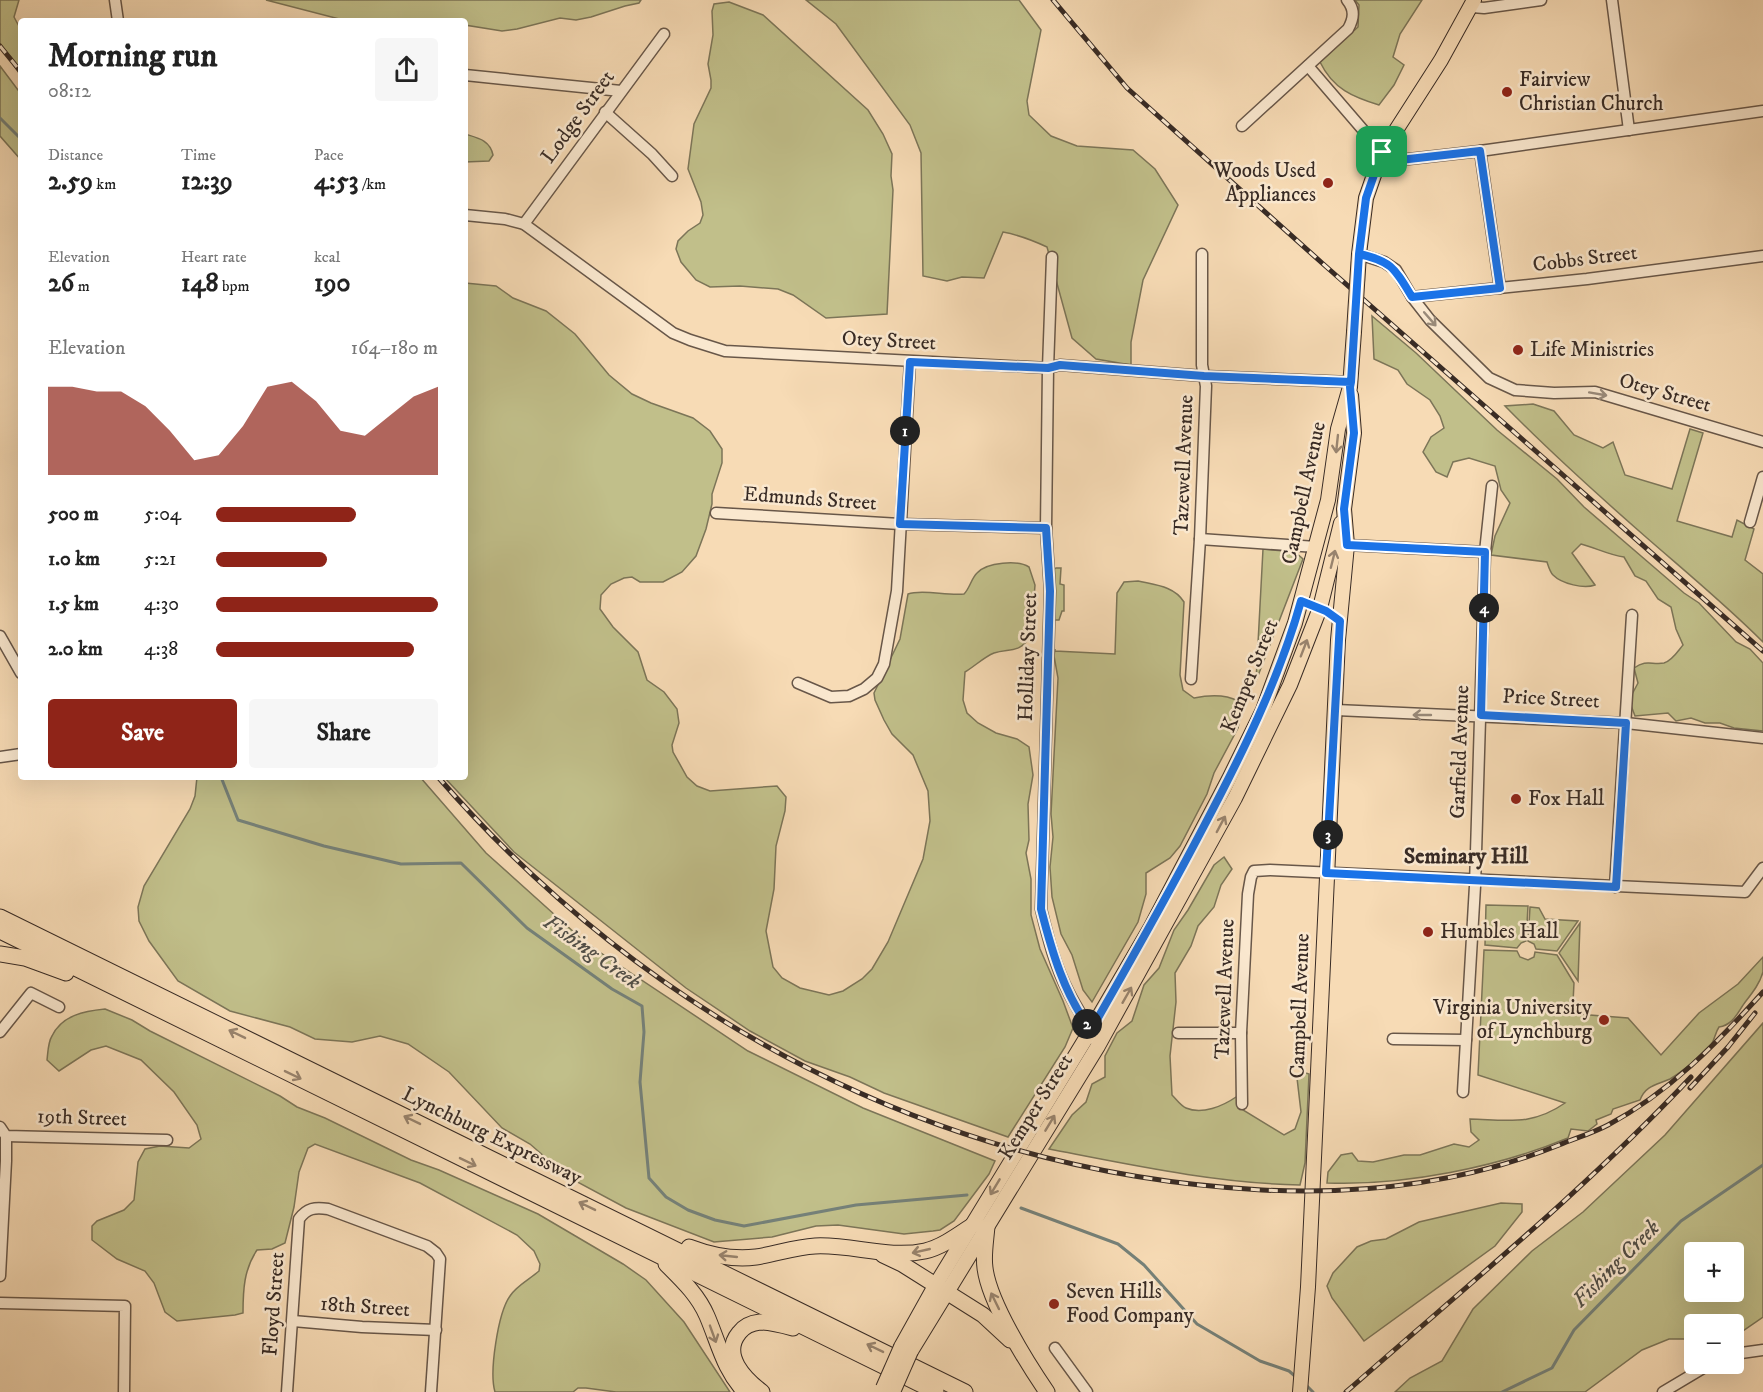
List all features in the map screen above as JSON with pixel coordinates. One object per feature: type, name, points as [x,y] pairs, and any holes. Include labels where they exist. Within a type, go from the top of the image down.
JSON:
[{"type":"highway","name":"Lynchburg Expressway","points":[[0,917],[965,1392]]},
{"type":"highway","name":"Lynchburg Expressway","points":[[0,931],[936,1392]]},
{"type":"highway","points":[[0,954],[25,958],[142,1000]]},
{"type":"highway","points":[[620,1222],[708,1254],[732,1258],[755,1257],[816,1246],[910,1254],[928,1251],[980,1226],[984,1266],[992,1296],[1047,1392]]},
{"type":"highway","points":[[876,1252],[902,1264],[983,1315],[1023,1353]]},
{"type":"highway","points":[[655,1254],[685,1282],[698,1300],[733,1380],[745,1392]]},
{"type":"highway","points":[[762,1392],[740,1372],[736,1364],[733,1347],[740,1332],[747,1325],[758,1322],[815,1333]]},
{"type":"main road","name":"Campbell Avenue","points":[[1300,1392],[1320,1033],[1326,873],[1340,621],[1347,545],[1344,509],[1354,433],[1351,385],[1359,254],[1366,198],[1382,152],[1441,60],[1473,3]]},
{"type":"main road","name":"Campbell Avenue","points":[[1301,601],[1328,500],[1338,429],[1351,385]]},
{"type":"main road","name":"Kemper Street","points":[[886,1391],[906,1349],[940,1289],[1098,1046],[1235,798],[1290,686],[1320,608],[1344,509]]},
{"type":"main road","name":"Kemper Street","points":[[980,1226],[1151,927],[1234,769],[1263,710],[1301,601]]},
{"type":"main road","points":[[1301,601],[1320,608],[1340,621]]},
{"type":"street","points":[[114,0],[117,18]]},
{"type":"street","points":[[1242,126],[1348,29],[1353,19],[1352,6],[1347,0]]},
{"type":"street","points":[[1473,3],[1484,8],[1541,0]]},
{"type":"street","points":[[1612,0],[1629,130]]},
{"type":"street","name":"Lodge Street","points":[[524,224],[664,34]]},
{"type":"street","points":[[1308,66],[1382,152],[1400,160],[1763,111]]},
{"type":"street","points":[[468,75],[621,91]]},
{"type":"street","points":[[605,112],[652,154],[672,176]]},
{"type":"street","points":[[1480,151],[1500,288]]},
{"type":"street","name":"Otey Street","points":[[468,215],[505,219],[524,224],[673,333],[716,349],[910,362],[1048,368],[1060,365],[1351,385]]},
{"type":"street","name":"Tazewell Avenue","points":[[1191,679],[1200,539],[1206,386],[1202,365],[1202,254]]},
{"type":"street","name":"Otey Street","points":[[1359,254],[1384,262],[1396,270],[1412,297],[1430,320],[1489,378],[1515,390],[1554,393],[1595,392],[1763,442]]},
{"type":"street","name":"Cobbs Street","points":[[1412,297],[1587,279],[1763,256]]},
{"type":"street","name":"Holliday Street","points":[[1052,257],[1046,528],[1050,591],[1041,909],[1052,954],[1068,992],[1098,1046]]},
{"type":"street","points":[[798,683],[831,697],[849,696],[864,689],[877,678],[884,664],[894,617],[899,568],[910,362]]},
{"type":"street","points":[[1750,522],[1763,477]]},
{"type":"street","name":"Garfield Avenue","points":[[1463,1092],[1475,881],[1485,552],[1492,486]]},
{"type":"street","name":"Edmunds Street","points":[[716,513],[900,524],[1046,528]]},
{"type":"street","points":[[1200,539],[1316,547]]},
{"type":"street","points":[[1347,545],[1485,552]]},
{"type":"street","points":[[1616,887],[1632,615]]},
{"type":"street","points":[[0,636],[18,668]]},
{"type":"street","name":"Price Street","points":[[1336,710],[1626,723],[1763,738]]},
{"type":"street","points":[[0,757],[18,754]]},
{"type":"street","points":[[1326,873],[1745,892],[1763,868]]},
{"type":"street","name":"Tazewell Avenue","points":[[1242,1104],[1241,1033],[1251,877],[1254,871],[1270,870],[1326,873]]},
{"type":"street","points":[[0,1032],[31,993],[59,1007]]},
{"type":"street","points":[[1178,1033],[1241,1033]]},
{"type":"street","points":[[1393,1039],[1466,1040]]},
{"type":"street","points":[[0,1276],[6,1161],[3,1131]]},
{"type":"street","name":"19th Street","points":[[3,1131],[167,1140]]},
{"type":"street","name":"Floyd Street","points":[[287,1392],[299,1219],[305,1211],[316,1207],[328,1209],[427,1246],[436,1252],[440,1259],[436,1330]]},
{"type":"street","points":[[0,1303],[125,1306],[124,1392]]},
{"type":"street","name":"18th Street","points":[[293,1322],[362,1328],[436,1330]]},
{"type":"street","points":[[431,1392],[436,1330]]},
{"type":"street","points":[[1055,1348],[1087,1392]]},
{"type":"street","points":[[1744,1353],[1763,1350]]},
{"type":"street","points":[[1663,1392],[1693,1374]]},
{"type":"shaded area","points":[[0,0],[19,0],[14,17],[18,24],[18,72],[0,45]]},
{"type":"shaded area","points":[[266,0],[641,0],[639,3],[591,17],[576,20],[560,18],[502,31],[468,25],[468,18],[335,18]]},
{"type":"shaded area","points":[[806,0],[1019,0],[1041,30],[1027,101],[1029,115],[1051,136],[1077,146],[1133,150],[1155,169],[1178,205],[1143,280],[1131,342],[1131,365],[1096,359],[1072,338],[1047,247],[1036,242],[1003,232],[984,278],[962,277],[947,281],[923,276],[921,153],[910,125],[836,24]]},
{"type":"shaded area","points":[[1355,0],[1422,0],[1400,34],[1393,57],[1404,65],[1394,85],[1379,105],[1345,91],[1331,79],[1320,62],[1358,27],[1359,5]]},
{"type":"shaded area","points":[[729,2],[763,15],[868,110],[883,134],[892,154],[893,190],[887,314],[826,318],[793,295],[778,289],[740,286],[710,287],[696,280],[681,262],[676,249],[678,241],[700,223],[703,215],[701,202],[688,169],[694,124],[711,88],[708,64],[713,35],[712,11],[714,4]]},
{"type":"shaded area","points":[[0,66],[18,90],[18,157],[0,136]]},
{"type":"shaded area","points":[[468,135],[483,140],[489,146],[493,155],[489,161],[468,162]]},
{"type":"shaded area","points":[[468,283],[496,286],[513,298],[546,311],[575,334],[609,375],[632,394],[693,418],[710,431],[722,449],[722,463],[712,494],[706,529],[696,556],[682,572],[663,582],[640,582],[632,577],[611,584],[601,595],[600,609],[613,627],[638,652],[647,680],[664,692],[677,709],[679,723],[672,745],[673,752],[687,777],[697,786],[710,791],[777,786],[786,797],[785,811],[776,846],[774,889],[766,931],[773,967],[782,978],[800,988],[829,995],[843,991],[862,979],[872,969],[888,942],[923,859],[930,821],[928,791],[913,755],[892,734],[884,720],[874,693],[900,639],[908,594],[920,592],[964,594],[977,573],[988,566],[1018,563],[1029,567],[1035,585],[1031,635],[1019,648],[994,653],[965,672],[963,700],[967,713],[978,723],[996,733],[1017,739],[1029,747],[1033,775],[1028,804],[1029,840],[1026,853],[1031,879],[1031,915],[1040,949],[1073,1028],[1065,1047],[1008,1137],[884,1093],[850,1077],[805,1061],[750,1031],[686,988],[514,852],[447,780],[468,780]]},
{"type":"shaded area","points":[[1372,316],[1416,353],[1497,430],[1557,479],[1584,507],[1684,593],[1699,603],[1736,642],[1750,649],[1763,663],[1763,731],[1734,728],[1720,723],[1705,723],[1691,718],[1676,721],[1668,713],[1635,716],[1629,700],[1638,683],[1634,668],[1646,663],[1667,662],[1683,645],[1676,629],[1671,607],[1658,599],[1646,581],[1635,576],[1624,557],[1581,544],[1572,553],[1595,585],[1579,586],[1562,581],[1552,574],[1547,562],[1491,555],[1495,536],[1510,503],[1501,490],[1495,466],[1469,458],[1453,462],[1447,477],[1436,472],[1423,452],[1431,437],[1444,428],[1440,416],[1430,400],[1407,384],[1398,370],[1374,359]]},
{"type":"shaded area","points":[[1533,404],[1554,411],[1574,435],[1603,448],[1613,442],[1625,475],[1672,489],[1690,429],[1703,433],[1677,521],[1732,537],[1737,520],[1754,529],[1745,560],[1763,574],[1763,642],[1575,474],[1505,406]]},
{"type":"shaded area","points":[[1263,549],[1295,552],[1303,559],[1256,681]]},
{"type":"shaded area","points":[[1061,568],[1060,584],[1064,585],[1064,611],[1059,620],[1053,620],[1053,570]]},
{"type":"shaded area","points":[[1138,581],[1170,589],[1184,602],[1180,675],[1183,690],[1194,698],[1217,696],[1238,701],[1241,714],[1238,728],[1180,846],[1170,858],[1146,873],[1146,894],[1138,922],[1092,1002],[1083,990],[1072,955],[1061,934],[1052,897],[1051,814],[1058,678],[1054,656],[1055,649],[1055,651],[1115,654],[1117,593],[1124,582]]},
{"type":"shaded area","points":[[197,780],[423,780],[486,853],[586,943],[748,1051],[863,1108],[995,1161],[989,1174],[954,1221],[940,1230],[904,1234],[838,1225],[816,1226],[772,1237],[714,1242],[626,1208],[568,1177],[530,1144],[502,1128],[449,1072],[408,1044],[380,1036],[352,1042],[315,1039],[290,1027],[230,1011],[178,981],[149,941],[139,921],[138,907],[144,886],[190,809],[195,796]]},
{"type":"shaded area","points":[[1224,857],[1232,869],[1221,885],[1214,907],[1198,926],[1191,946],[1175,973],[1176,1002],[1170,1056],[1172,1095],[1184,1107],[1192,1110],[1205,1110],[1219,1106],[1236,1097],[1243,1110],[1284,1135],[1295,1129],[1301,1112],[1297,1078],[1303,1072],[1309,1074],[1305,1163],[1300,1185],[1205,1177],[1049,1149],[1072,1115],[1086,1102],[1092,1084],[1105,1077],[1105,1056],[1117,1033],[1132,1021],[1144,985],[1159,968],[1174,930],[1214,865]]},
{"type":"shaded area","points":[[1486,905],[1528,906],[1526,941],[1517,948],[1485,945]]},
{"type":"shaded area","points":[[1530,907],[1539,908],[1545,919],[1578,921],[1557,951],[1536,949],[1534,944],[1528,941]]},
{"type":"shaded area","points":[[1580,923],[1578,981],[1559,953]]},
{"type":"shaded area","points":[[1484,950],[1517,951],[1520,957],[1528,960],[1534,957],[1535,952],[1557,955],[1574,983],[1573,1003],[1578,1004],[1577,1014],[1628,1018],[1661,1055],[1699,1013],[1738,984],[1763,957],[1763,972],[1756,987],[1735,1017],[1724,1026],[1719,1027],[1711,1045],[1703,1053],[1670,1079],[1649,1088],[1640,1100],[1613,1109],[1611,1114],[1596,1120],[1597,1124],[1588,1131],[1571,1129],[1568,1138],[1512,1158],[1481,1166],[1419,1178],[1327,1183],[1328,1172],[1341,1155],[1352,1153],[1358,1161],[1373,1162],[1404,1155],[1420,1155],[1454,1144],[1469,1147],[1479,1140],[1471,1132],[1470,1119],[1519,1120],[1542,1115],[1565,1103],[1478,1075]]},
{"type":"shaded area","points":[[105,1009],[132,1020],[280,1096],[297,1107],[325,1118],[411,1160],[538,1214],[623,1264],[646,1280],[684,1322],[730,1392],[616,1392],[578,1388],[573,1392],[495,1392],[493,1371],[498,1329],[506,1304],[513,1292],[539,1271],[540,1264],[534,1251],[517,1235],[420,1183],[315,1144],[308,1148],[299,1172],[294,1207],[285,1243],[272,1249],[257,1250],[249,1265],[244,1288],[243,1313],[177,1321],[165,1312],[154,1283],[145,1271],[117,1259],[92,1240],[92,1226],[97,1221],[124,1210],[134,1200],[138,1162],[145,1149],[160,1146],[189,1148],[201,1139],[197,1125],[174,1092],[141,1060],[106,1046],[91,1050],[59,1071],[47,1060],[51,1038],[62,1023],[75,1015]]},
{"type":"shaded area","points":[[1763,1023],[1763,1317],[1744,1330],[1744,1314],[1684,1314],[1684,1339],[1669,1339],[1642,1350],[1585,1392],[1395,1392],[1410,1378],[1442,1361],[1473,1309],[1532,1251],[1583,1212],[1665,1135]]},
{"type":"shaded area","points":[[1501,1203],[1522,1204],[1522,1212],[1495,1246],[1364,1341],[1332,1298],[1327,1286],[1333,1273],[1357,1247],[1371,1241],[1386,1239],[1419,1222]]},
{"type":"waterway","name":"Fishing Creek","points":[[0,118],[18,136]]},
{"type":"waterway","name":"Fishing Creek","points":[[222,780],[238,820],[324,846],[401,864],[461,863],[527,928],[612,989],[642,1006],[644,1032],[640,1082],[649,1178],[666,1197],[688,1210],[715,1220],[744,1226],[856,1205],[967,1195]]},
{"type":"waterway","name":"Fishing Creek","points":[[1502,1392],[1552,1368],[1574,1330],[1681,1221],[1763,1165]]},
{"type":"waterway","name":"Fishing Creek","points":[[1021,1208],[1118,1244],[1144,1265],[1197,1324],[1260,1361],[1289,1371],[1296,1377]]},
{"type":"waterway","name":"Fishing Creek","points":[[1306,1385],[1313,1392]]},
{"type":"railway","points":[[1053,0],[1127,88],[1763,651]]},
{"type":"railway","points":[[0,46],[18,68]]},
{"type":"railway","points":[[441,780],[521,864],[610,942],[706,1010],[808,1068],[915,1116],[1027,1152],[1143,1177],[1262,1190],[1300,1191],[1414,1184],[1487,1169],[1602,1128],[1631,1112],[1692,1065],[1763,992]]},
{"type":"railway","points":[[1690,1088],[1728,1047],[1755,1013]]},
{"type":"railway","points":[[1346,1392],[1566,1199],[1651,1119],[1691,1077]]},
{"type":"place","name":"Fairview Christian Church","points":[[1507,92]]},
{"type":"place","name":"Woods Used Appliances","points":[[1328,183]]},
{"type":"place","name":"Life Ministries","points":[[1518,350]]},
{"type":"place","name":"Fox Hall","points":[[1516,799]]},
{"type":"place","name":"Humbles Hall","points":[[1428,932]]},
{"type":"place","name":"Virginia University of Lynchburg","points":[[1604,1020]]},
{"type":"place","name":"Seven Hills Food Company","points":[[1054,1304]]},
{"type":"district","name":"Seminary Hill","points":[[1466,856]]},
{"type":"route","points":[[1382,152],[1366,198],[1359,254],[1351,382],[1204,376],[1060,365],[1048,368],[910,362],[900,524],[1046,528],[1050,591],[1041,909],[1052,954],[1068,992],[1091,1030],[1151,927],[1263,710],[1301,601],[1332,614],[1340,621],[1326,873],[1616,887],[1626,723],[1481,715],[1485,552],[1347,545],[1344,509],[1354,433],[1350,387],[1351,382],[1354,332],[1359,254],[1384,262],[1396,270],[1412,297],[1500,288],[1480,151],[1400,160],[1382,152]]}]
